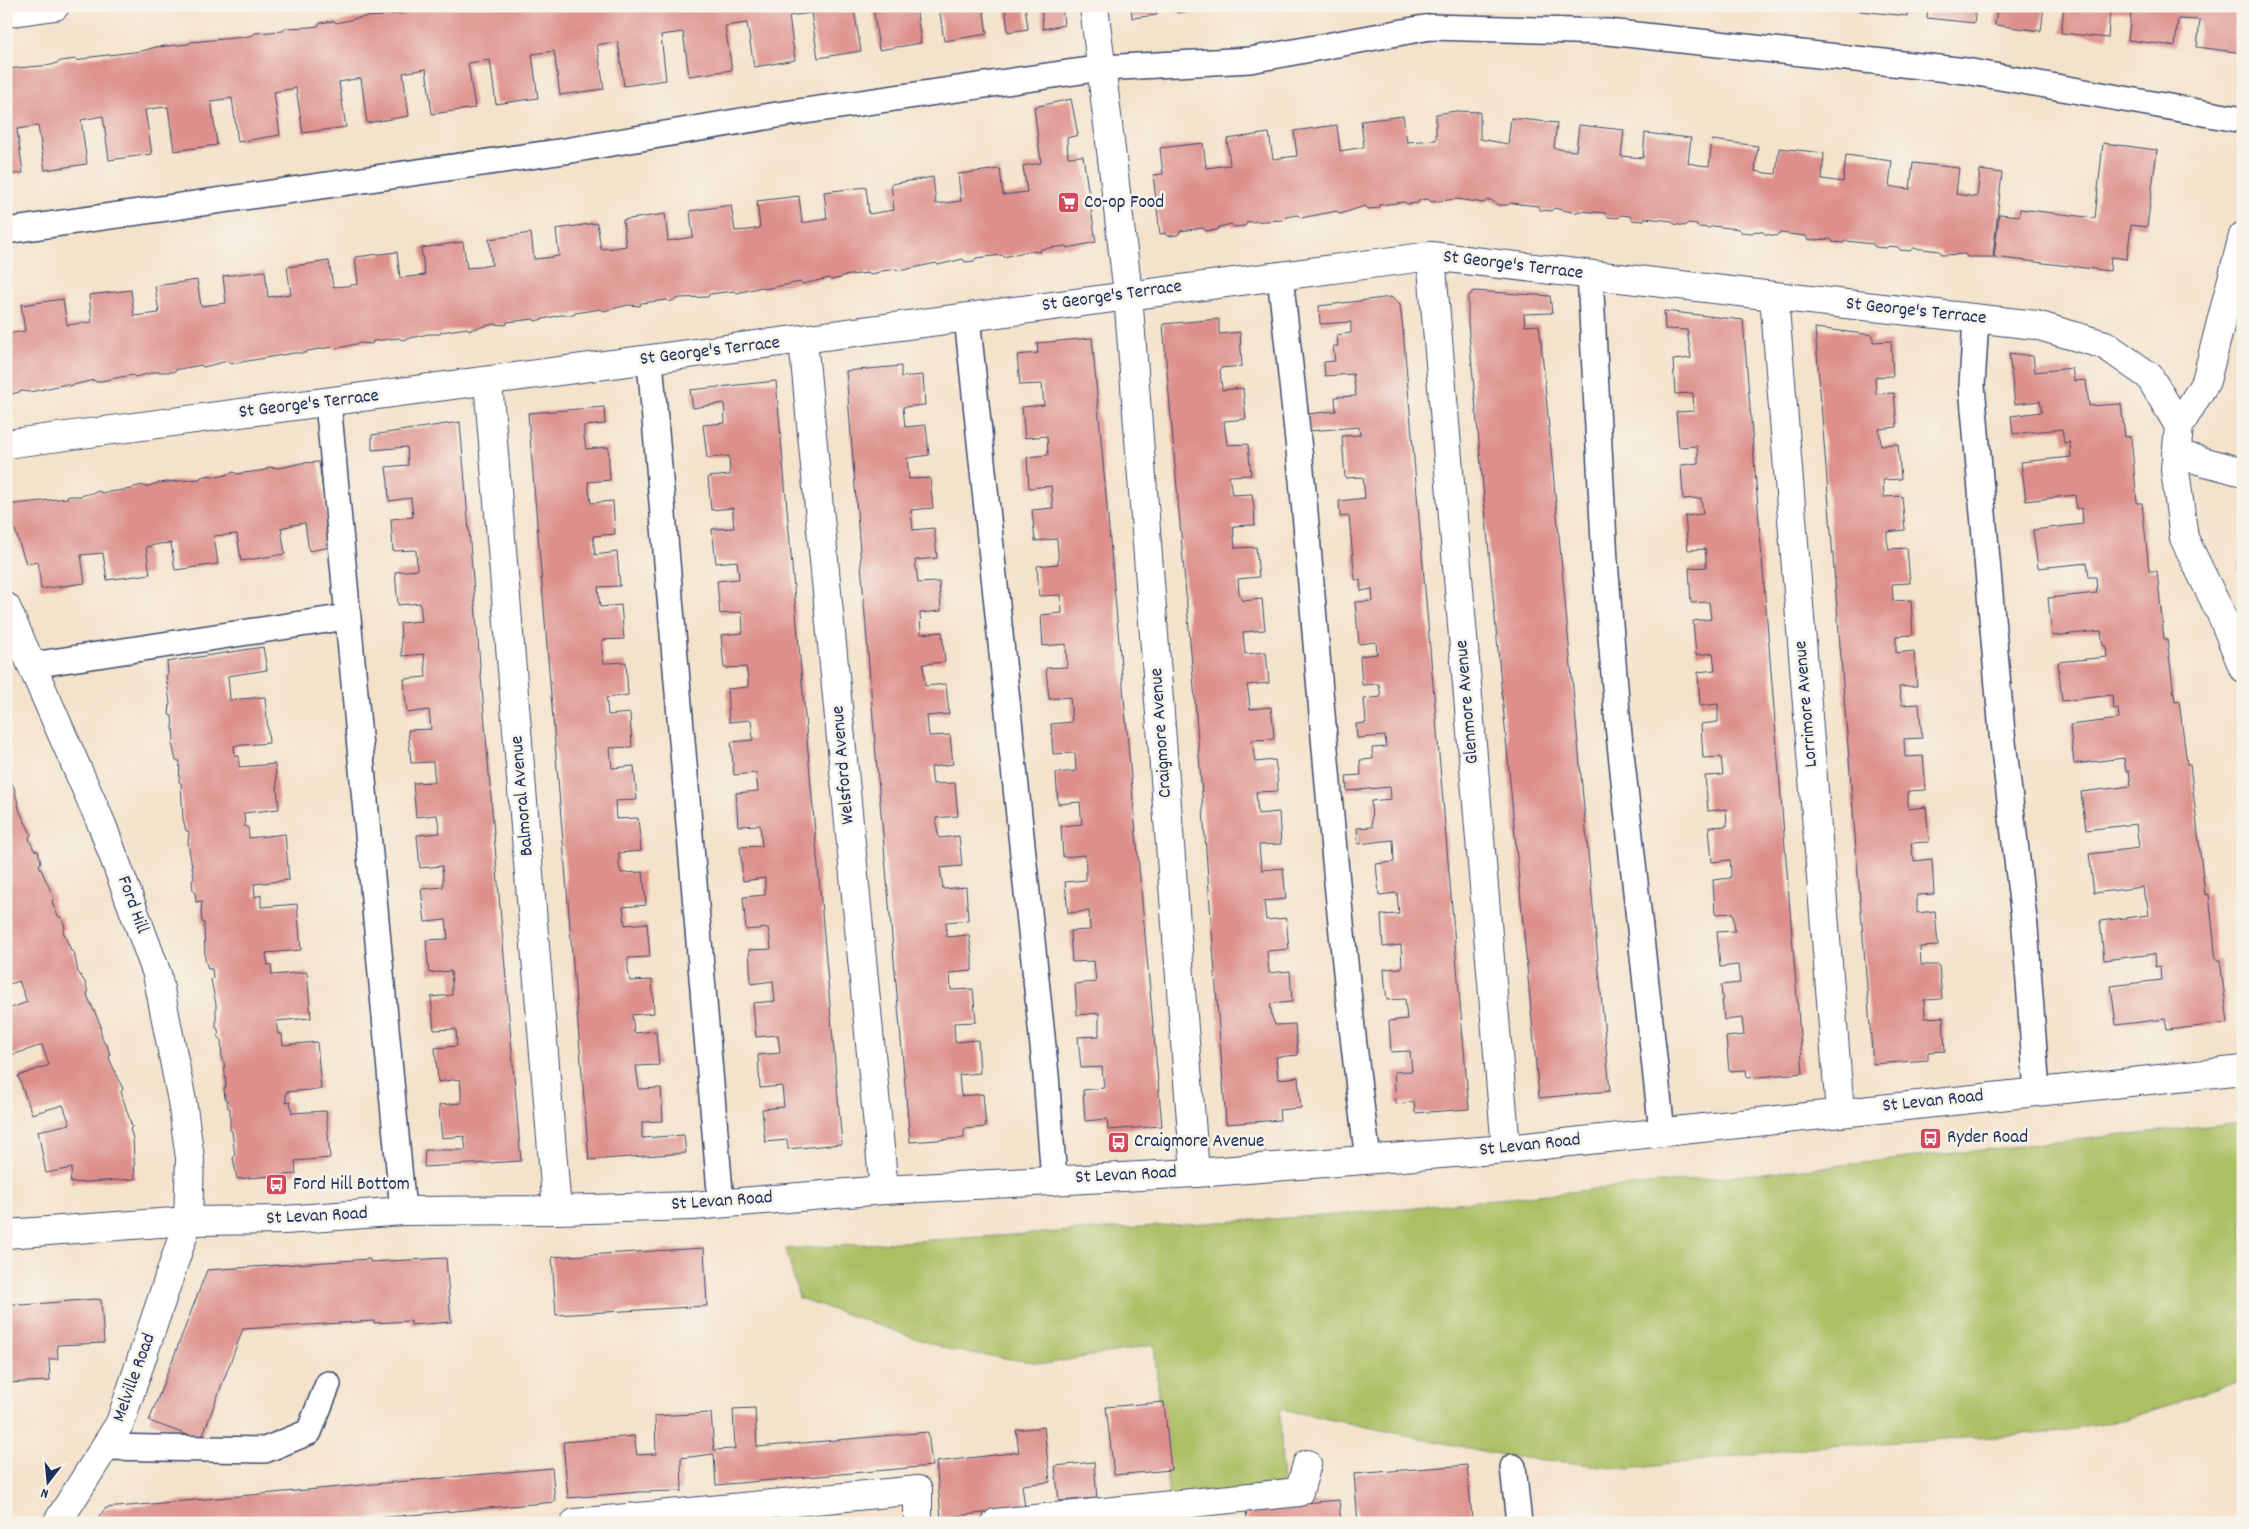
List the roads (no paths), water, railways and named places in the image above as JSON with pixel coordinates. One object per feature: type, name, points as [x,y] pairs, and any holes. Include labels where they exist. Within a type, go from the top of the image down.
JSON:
[{"type":"street","points":[[6,13],[55,6]]},
{"type":"street","name":"Craigmore Avenue","points":[[1094,6],[1128,294],[1195,1172]]},
{"type":"street","points":[[2243,236],[2206,381],[2179,426],[2175,470],[2184,538],[2232,619],[2243,668]]},
{"type":"street","name":"St George's Terrace","points":[[6,444],[804,340],[1128,294],[1431,256],[2036,325],[2105,345],[2150,376],[2179,426]]},
{"type":"street","name":"Glenmore Avenue","points":[[1431,256],[1506,1149]]},
{"type":"street","name":"Lorrimore Avenue","points":[[1774,296],[1840,1112]]},
{"type":"street","name":"Welsford Avenue","points":[[804,340],[884,1190]]},
{"type":"street","name":"Balmoral Avenue","points":[[488,382],[557,1210]]},
{"type":"street","points":[[2176,454],[2243,472]]},
{"type":"street","name":"Ford Hill","points":[[6,607],[102,825],[158,974],[182,1101],[190,1158],[188,1221]]},
{"type":"street","name":"St Levan Road","points":[[6,1234],[188,1221],[285,1220],[403,1211],[557,1210],[720,1203],[884,1190],[1195,1172],[1506,1149],[2243,1070]]},
{"type":"street","name":"Melville Road","points":[[57,1523],[120,1423],[188,1221]]},
{"type":"street","points":[[996,1523],[1298,1492],[1307,1464]]},
{"type":"street","points":[[575,1523],[918,1490],[918,1523]]},
{"type":"lane","points":[[6,231],[189,203],[565,151],[777,115],[1102,68],[1250,60],[1430,27],[1608,32],[1966,71],[2243,120]]},
{"type":"lane","points":[[1280,275],[1306,521],[1330,817],[1368,1159]]},
{"type":"lane","points":[[1590,275],[1605,561],[1618,725],[1662,1132]]},
{"type":"lane","points":[[967,317],[1046,1074],[1054,1180]]},
{"type":"lane","points":[[1976,319],[1972,386],[2002,734],[2025,927],[2037,1092]]},
{"type":"lane","points":[[650,360],[720,1203]]},
{"type":"lane","points":[[328,402],[403,1211]]},
{"type":"lane","points":[[32,665],[347,617]]},
{"type":"lane","points":[[105,1447],[265,1450],[309,1432],[328,1384]]},
{"type":"lane","points":[[1513,1467],[1519,1523]]},
{"type":"place","name":"Co-op Food","points":[[1068,203]]},
{"type":"place","name":"Ryder Road","points":[[1931,1138]]},
{"type":"place","name":"Craigmore Avenue","points":[[1118,1142]]},
{"type":"place","name":"Ford Hill Bottom","points":[[277,1185]]}]
